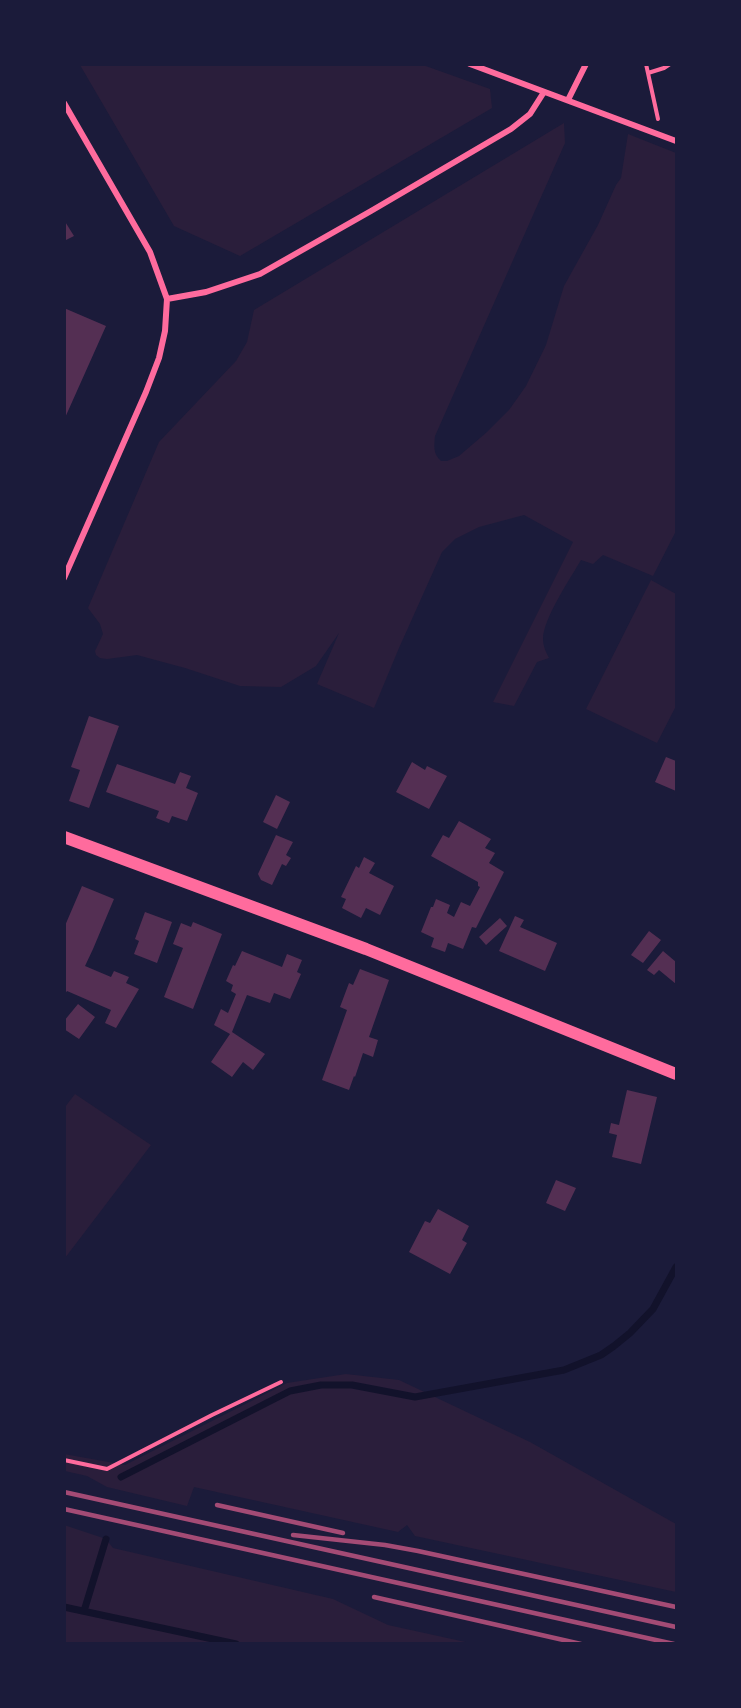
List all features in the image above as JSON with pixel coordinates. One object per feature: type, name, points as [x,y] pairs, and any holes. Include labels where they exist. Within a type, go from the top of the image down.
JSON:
[{"type":"main road","points":[[64,837],[366,949],[676,1074]]},
{"type":"street","points":[[470,64],[676,141]]},
{"type":"street","points":[[568,100],[586,64]]},
{"type":"street","points":[[168,299],[206,292],[260,274],[511,129],[530,114],[544,92]]},
{"type":"street","points":[[64,103],[150,252],[168,299],[165,331],[159,357],[146,392],[64,578]]},
{"type":"path","points":[[646,64],[658,122]]},
{"type":"path","points":[[648,73],[670,64]]},
{"type":"path","points":[[64,1460],[107,1469],[281,1382]]},
{"type":"shaded area","points":[[80,65],[423,65],[490,89],[492,108],[240,256],[174,226]]},
{"type":"shaded area","points":[[564,123],[565,143],[435,436],[435,450],[441,461],[459,456],[509,410],[526,386],[546,345],[564,286],[621,178],[628,134],[676,153],[676,531],[653,576],[603,555],[593,564],[581,560],[547,621],[543,639],[549,658],[537,662],[514,706],[493,702],[573,542],[524,515],[479,527],[455,539],[442,552],[374,708],[317,684],[339,633],[316,666],[281,687],[240,686],[137,655],[107,659],[96,655],[95,651],[103,634],[100,624],[88,608],[159,442],[236,361],[247,342],[254,310]]},
{"type":"shaded area","points":[[651,580],[676,594],[676,706],[657,743],[586,709]]},
{"type":"shaded area","points":[[75,1094],[151,1145],[65,1258],[65,1107]]},
{"type":"shaded area","points":[[346,1374],[399,1380],[530,1442],[676,1524],[676,1592],[415,1536],[407,1525],[398,1532],[194,1487],[187,1506],[107,1487],[87,1476],[65,1471],[64,1454],[125,1465],[287,1383]]},
{"type":"shaded area","points":[[64,1525],[106,1539],[113,1548],[333,1599],[388,1625],[470,1643],[65,1643]]},
{"type":"building","points":[[64,220],[74,236],[64,241]]},
{"type":"building","points":[[64,308],[106,326],[64,420]]},
{"type":"building","points":[[89,716],[119,726],[89,808],[69,801],[80,770],[71,767]]},
{"type":"building","points":[[666,757],[676,761],[676,791],[655,782]]},
{"type":"building","points":[[412,762],[425,770],[427,766],[447,776],[429,809],[396,792]]},
{"type":"building","points":[[117,764],[175,784],[180,772],[191,776],[186,788],[198,793],[187,821],[172,816],[169,823],[156,818],[159,811],[106,792]]},
{"type":"building","points":[[276,795],[290,802],[277,829],[263,822]]},
{"type":"building","points":[[459,821],[491,839],[485,848],[495,853],[489,863],[504,872],[476,928],[472,927],[463,949],[448,943],[445,952],[431,947],[434,938],[421,932],[431,907],[436,899],[450,905],[447,913],[454,917],[461,902],[470,906],[480,887],[478,882],[431,856],[443,835],[449,838]]},
{"type":"building","points":[[276,835],[293,842],[286,855],[291,858],[286,866],[282,864],[272,885],[261,880],[258,874]]},
{"type":"building","points":[[364,857],[375,863],[369,873],[394,886],[380,915],[366,908],[361,918],[342,908],[346,899],[341,897],[356,866],[359,868]]},
{"type":"building","points":[[82,886],[114,899],[85,966],[111,977],[114,971],[129,977],[126,983],[139,989],[116,1028],[105,1023],[111,1010],[67,991],[64,995],[64,928]]},
{"type":"building","points":[[145,912],[172,922],[157,963],[134,954],[139,941],[135,939]]},
{"type":"building","points":[[515,916],[524,920],[520,927],[557,943],[545,971],[499,951]]},
{"type":"building","points":[[500,918],[507,926],[486,945],[479,937]]},
{"type":"building","points":[[193,922],[222,934],[193,1009],[164,997],[183,948],[173,944],[181,923],[191,927]]},
{"type":"building","points":[[649,931],[661,940],[643,963],[631,955]]},
{"type":"building","points":[[242,951],[282,967],[287,954],[302,960],[297,972],[301,974],[290,999],[274,993],[270,1003],[247,995],[232,1032],[265,1054],[253,1070],[243,1062],[232,1077],[211,1062],[230,1034],[214,1025],[221,1009],[228,1013],[236,994],[231,991],[233,985],[226,981]]},
{"type":"building","points":[[663,951],[676,962],[676,984],[659,970],[654,975],[647,970]]},
{"type":"building","points":[[360,969],[389,980],[369,1037],[378,1040],[373,1057],[363,1053],[349,1090],[322,1080],[347,1010],[340,1007],[349,983],[353,985]]},
{"type":"building","points":[[78,1004],[95,1017],[79,1039],[64,1029],[64,1021]]},
{"type":"building","points":[[627,1090],[657,1097],[641,1164],[612,1157],[617,1135],[609,1133],[611,1123],[619,1125]]},
{"type":"building","points":[[556,1180],[576,1188],[565,1211],[546,1203]]},
{"type":"building","points":[[438,1209],[469,1226],[462,1240],[467,1243],[450,1274],[409,1252],[425,1221],[430,1223]]},
{"type":"waterway","points":[[121,1477],[290,1391],[321,1385],[352,1385],[415,1397],[564,1370],[601,1355],[630,1333],[653,1309],[676,1267]]},
{"type":"waterway","points":[[84,1611],[106,1539]]},
{"type":"waterway","points":[[64,1607],[236,1644]]},
{"type":"railway","points":[[64,1492],[676,1627]]},
{"type":"railway","points":[[217,1505],[343,1533]]},
{"type":"railway","points":[[64,1509],[674,1644]]},
{"type":"railway","points":[[293,1535],[418,1551],[676,1607]]},
{"type":"railway","points":[[374,1597],[581,1644]]}]
